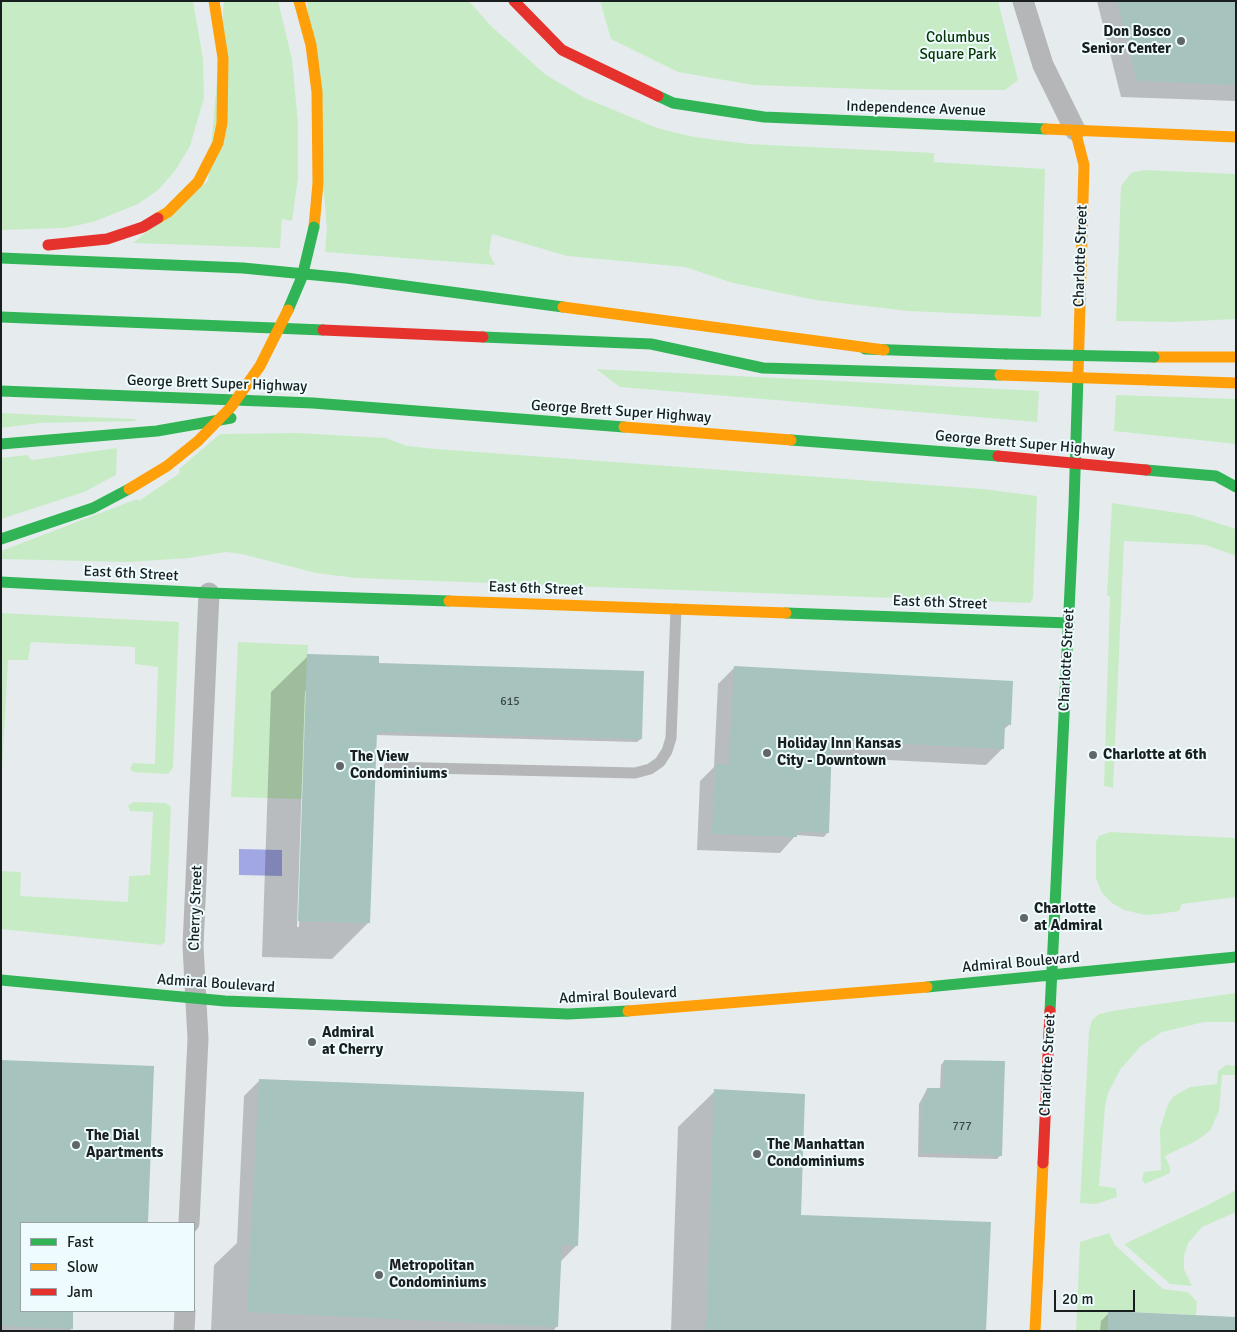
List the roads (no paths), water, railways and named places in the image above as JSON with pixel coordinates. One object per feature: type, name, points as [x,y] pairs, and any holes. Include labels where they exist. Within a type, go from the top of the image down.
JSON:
[{"type":"main road","points":[[1,250],[106,239],[143,227],[168,212],[198,182],[218,143],[222,123],[223,58],[214,1]]},
{"type":"main road","points":[[1,539],[93,508],[129,490],[167,466],[198,441],[231,407],[260,366],[284,319],[302,277],[314,227],[318,183],[317,92],[310,45],[299,1]]},
{"type":"main road","name":"Independence Avenue","points":[[514,1],[562,50],[602,71],[674,103],[764,117],[1236,137]]},
{"type":"main road","name":"Charlotte Street","points":[[1035,1331],[1069,623],[1084,165],[1075,130]]},
{"type":"main road","points":[[1,258],[243,268],[346,278],[884,350]]},
{"type":"main road","points":[[1,317],[719,346]]},
{"type":"main road","points":[[651,344],[763,368],[1236,383]]},
{"type":"main road","points":[[767,347],[1006,354],[1236,357]]},
{"type":"main road","name":"George Brett Super Highway","points":[[1,391],[313,403],[998,456],[1216,476],[1236,487]]},
{"type":"main road","points":[[1,444],[157,431],[313,403]]},
{"type":"main road","points":[[1216,476],[1236,476]]},
{"type":"main road","name":"East 6th Street","points":[[1,582],[209,593],[1069,623]]},
{"type":"main road","name":"Admiral Boulevard","points":[[1,980],[196,999],[415,1010],[568,1014],[654,1010],[1052,976],[1236,957]]},
{"type":"street","name":"Charlotte Street","points":[[1023,1],[1043,65],[1075,130]]},
{"type":"street","name":"Cherry Street","points":[[189,1222],[198,1039],[193,946],[209,593]]},
{"type":"street","points":[[184,1331],[185,1312]]},
{"type":"lane","points":[[389,767],[635,773],[650,769],[660,762],[667,751],[671,738],[676,609]]},
{"type":"water","points":[[239,849],[282,850],[282,876],[239,875]]},
{"type":"place","name":"Don Bosco Senior Center","points":[[1181,41]]},
{"type":"place","name":"Holiday Inn Kansas City - Downtown","points":[[767,753]]},
{"type":"place","name":"Charlotte at 6th","points":[[1093,755]]},
{"type":"place","name":"The View Condominiums","points":[[340,766]]},
{"type":"place","name":"Charlotte at Admiral","points":[[1024,918]]},
{"type":"place","name":"Admiral at Cherry","points":[[312,1042]]},
{"type":"place","name":"The Dial Apartments","points":[[76,1145]]},
{"type":"place","name":"The Manhattan Condominiums","points":[[757,1154]]},
{"type":"place","name":"Metropolitan Condominiums","points":[[379,1275]]},
{"type":"park label","name":"Columbus Square Park","points":[[958,46]]}]
